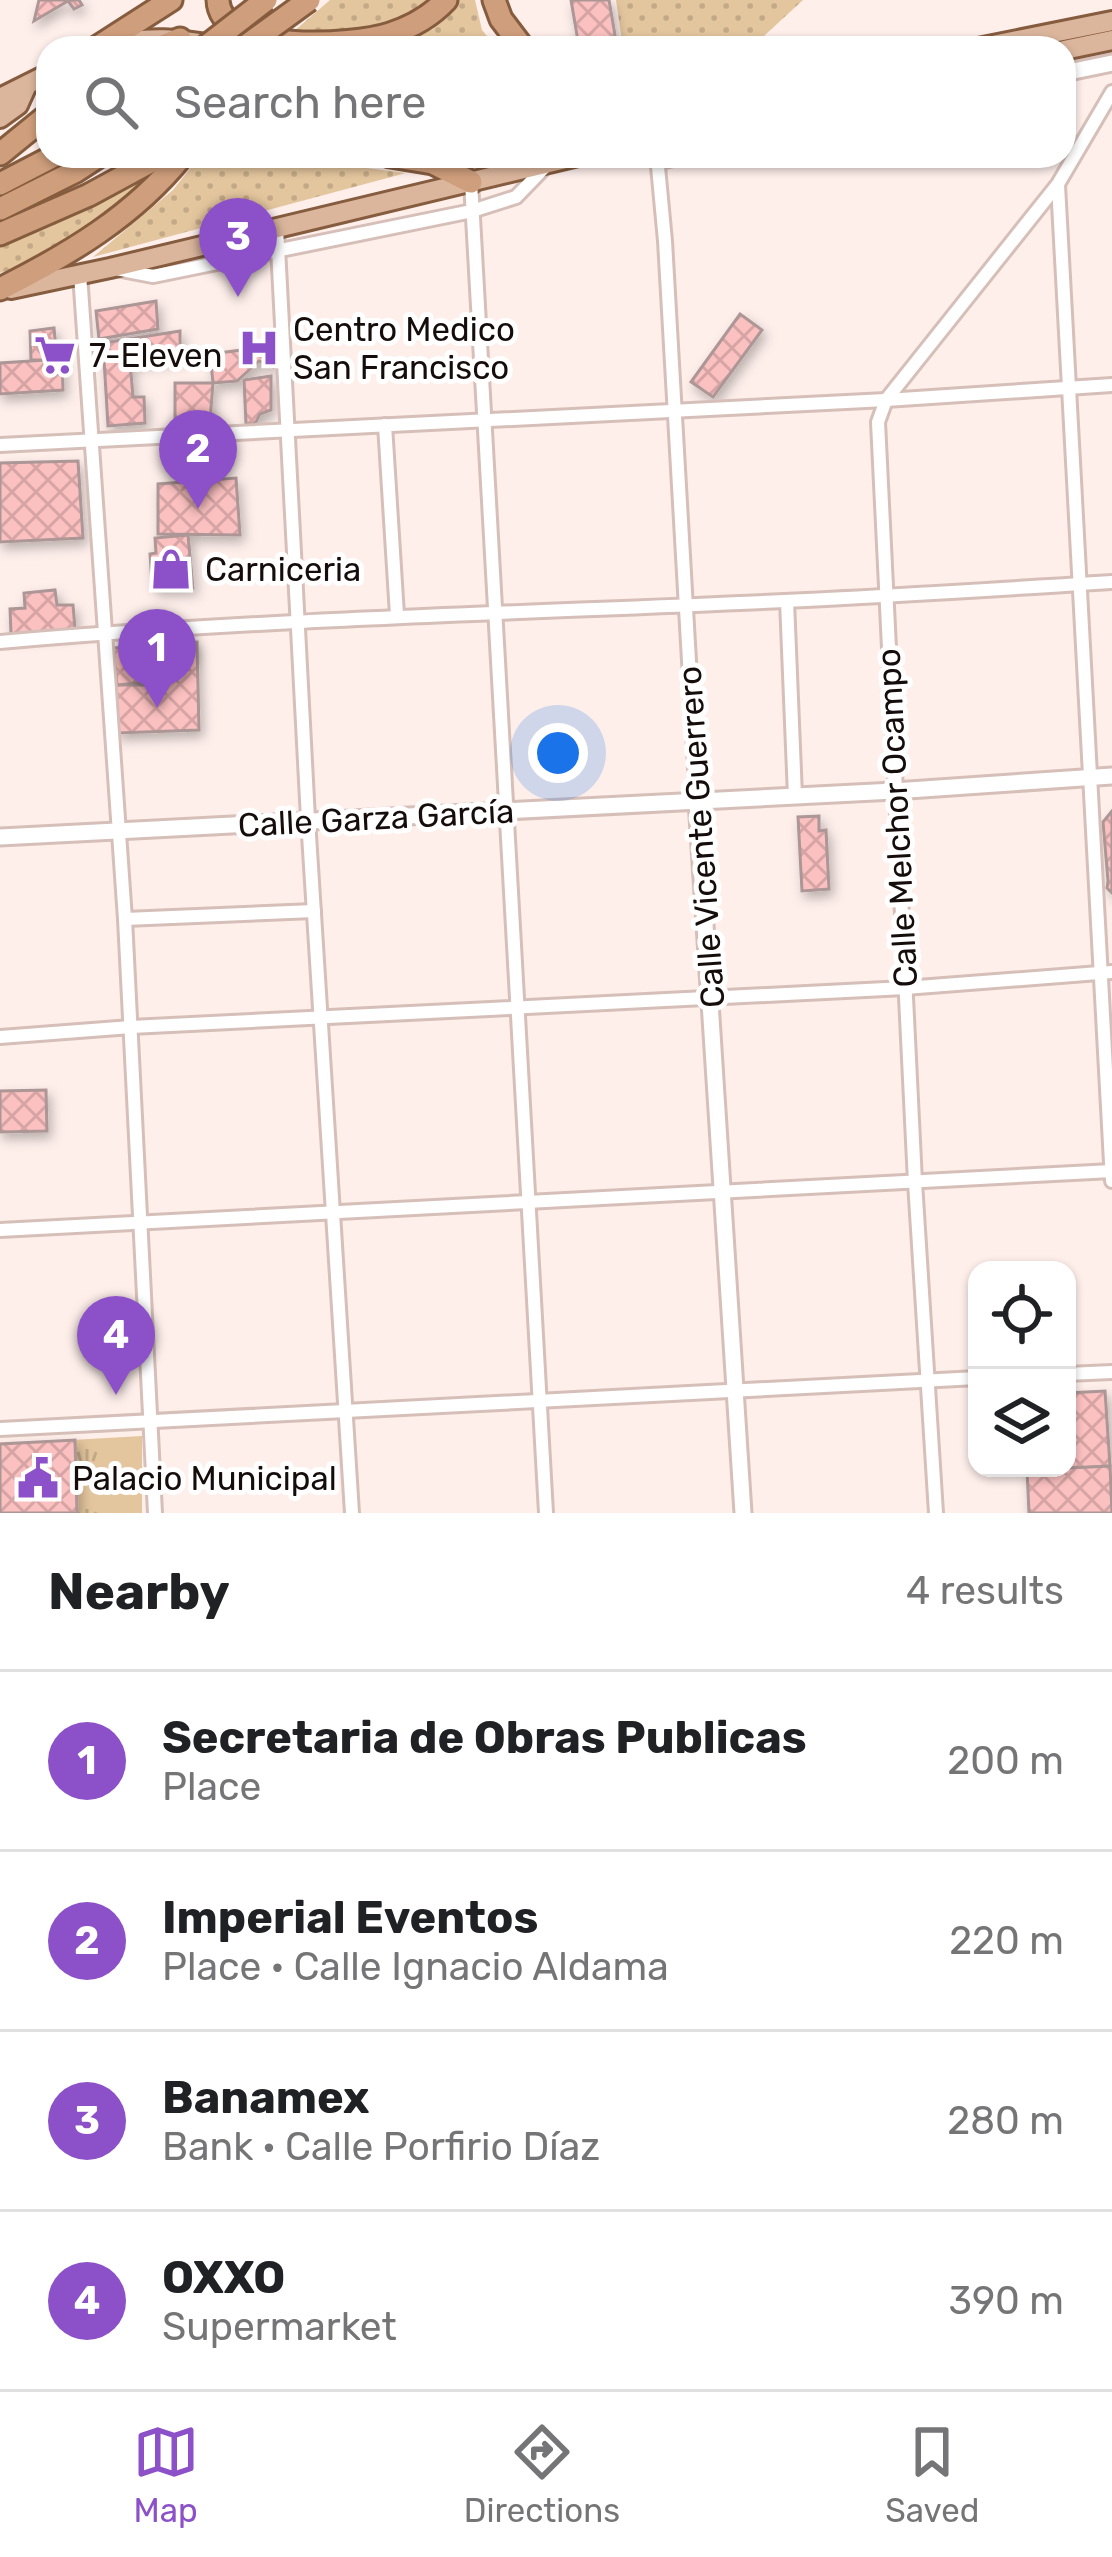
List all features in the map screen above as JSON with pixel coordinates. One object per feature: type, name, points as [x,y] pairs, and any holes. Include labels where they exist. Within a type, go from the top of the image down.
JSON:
[{"type":"highway","points":[[118,36],[171,0]]},
{"type":"highway","points":[[218,0],[221,16],[235,29],[254,36]]},
{"type":"highway","points":[[220,36],[266,0]]},
{"type":"highway","points":[[260,36],[310,0]]},
{"type":"highway","points":[[281,36],[310,0]]},
{"type":"highway","points":[[382,36],[426,19],[446,0]]},
{"type":"highway","points":[[494,0],[514,36]]},
{"type":"highway","points":[[0,154],[36,126]]},
{"type":"highway","points":[[0,184],[36,165]]},
{"type":"highway","points":[[0,209],[81,168]]},
{"type":"highway","points":[[0,234],[139,168]]},
{"type":"highway","points":[[0,290],[109,226],[171,168]]},
{"type":"highway","points":[[441,168],[471,182]]},
{"type":"main road","points":[[1038,36],[1112,21]]},
{"type":"main road","points":[[1076,48],[1112,40]]},
{"type":"main road","points":[[0,98],[36,80]]},
{"type":"main road","points":[[0,118],[21,101],[27,85]]},
{"type":"main road","points":[[0,290],[534,168]]},
{"type":"street","points":[[1076,71],[1112,63]]},
{"type":"street","points":[[1076,153],[1112,92]]},
{"type":"street","points":[[110,268],[153,277],[472,211],[516,197],[544,168]]},
{"type":"street","name":"Calle Vicente Guerrero","points":[[659,168],[742,1513]]},
{"type":"street","points":[[886,400],[1067,168]]},
{"type":"street","points":[[471,182],[546,1513]]},
{"type":"street","points":[[1058,184],[1089,778],[1106,972],[1112,1181]]},
{"type":"street","points":[[277,229],[352,1513]]},
{"type":"street","points":[[80,274],[125,919],[155,1513]]},
{"type":"street","points":[[0,445],[1112,385]]},
{"type":"street","name":"Calle Melchor Ocampo","points":[[886,400],[878,434],[894,791],[936,1513]]},
{"type":"street","points":[[385,425],[397,615]]},
{"type":"street","points":[[0,642],[397,615],[787,601],[1112,582]]},
{"type":"street","points":[[787,601],[795,796]]},
{"type":"street","name":"Calle Garza García","points":[[0,837],[1112,776]]},
{"type":"street","points":[[125,919],[314,911]]},
{"type":"street","points":[[0,1037],[905,988],[1106,972]]},
{"type":"street","points":[[0,1230],[1112,1171]]},
{"type":"street","points":[[1076,1374],[1112,1372]]},
{"type":"street","points":[[0,1430],[968,1378]]},
{"type":"green space","points":[[330,0],[429,0],[364,30],[293,32]]},
{"type":"green space","points":[[459,0],[475,0],[487,36],[417,36],[433,29]]},
{"type":"green space","points":[[616,0],[803,0],[764,36],[621,36]]},
{"type":"green space","points":[[156,168],[94,225],[26,264],[0,273],[0,243]]},
{"type":"green space","points":[[190,168],[366,168],[406,173],[93,257],[173,190]]},
{"type":"green space","points":[[142,1436],[142,1513],[0,1513],[0,1444]]},
{"type":"building","points":[[39,0],[79,0],[82,5],[74,9],[68,1],[34,21]]},
{"type":"building","points":[[571,0],[609,0],[615,36],[577,36]]},
{"type":"building","points":[[156,301],[158,329],[99,339],[96,311]]},
{"type":"building","points":[[740,314],[762,330],[713,397],[691,382]]},
{"type":"building","points":[[54,328],[57,360],[31,360],[30,331]]},
{"type":"building","points":[[180,331],[180,357],[130,362],[133,397],[144,397],[145,423],[108,426],[103,343]]},
{"type":"building","points":[[273,346],[273,367],[259,361],[237,381],[213,383],[210,354]]},
{"type":"building","points":[[62,359],[63,390],[0,394],[0,363]]},
{"type":"building","points":[[271,376],[271,410],[260,414],[255,424],[246,424],[244,380]]},
{"type":"building","points":[[175,383],[213,383],[205,428],[196,423],[175,428]]},
{"type":"building","points":[[78,461],[83,538],[0,542],[0,463]]},
{"type":"building","points":[[236,478],[240,535],[158,534],[158,484]]},
{"type":"building","name":"Carniceria","points":[[188,535],[193,588],[157,589],[152,584],[150,554],[156,553],[155,538]]},
{"type":"building","points":[[55,590],[57,605],[73,605],[75,629],[11,634],[10,609],[25,608],[24,593]]},
{"type":"building","points":[[197,642],[199,730],[117,733],[116,685],[151,685],[147,644]]},
{"type":"building","points":[[145,645],[148,682],[117,685],[113,648]]},
{"type":"building","points":[[1112,811],[1112,893],[1107,888],[1103,822]]},
{"type":"building","points":[[819,816],[819,831],[826,830],[829,889],[802,891],[798,817]]},
{"type":"building","points":[[46,1090],[47,1131],[0,1132],[0,1091]]},
{"type":"building","points":[[1105,1391],[1110,1466],[1076,1468],[1076,1393]]},
{"type":"building","name":"Palacio Municipal","points":[[75,1440],[77,1513],[0,1513],[0,1444]]},
{"type":"building","points":[[1110,1466],[1112,1513],[1029,1513],[1027,1477],[1076,1477],[1076,1468]]},
{"type":"place","name":"Banamex","points":[[238,297]]},
{"type":"place","name":"Centro Medico San Francisco","points":[[259,348]]},
{"type":"place","name":"7-Eleven","points":[[55,355]]},
{"type":"place","name":"Imperial Eventos","points":[[198,509]]},
{"type":"place","name":"Carniceria","points":[[171,569]]},
{"type":"place","name":"Secretaria de Obras Publicas","points":[[157,708]]},
{"type":"place","name":"OXXO","points":[[116,1395]]},
{"type":"place","name":"Palacio Municipal","points":[[38,1478]]}]
